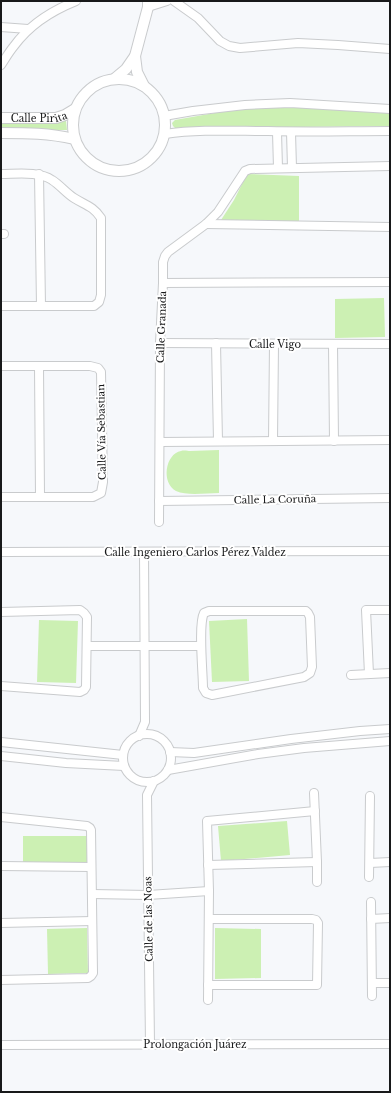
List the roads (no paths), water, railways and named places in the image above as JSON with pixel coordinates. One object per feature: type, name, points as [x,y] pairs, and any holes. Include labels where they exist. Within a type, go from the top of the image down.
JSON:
[{"type":"street","points":[[1,64],[28,30],[43,17],[76,1]]},
{"type":"street","points":[[114,79],[126,69],[135,56],[148,4],[167,1]]},
{"type":"street","points":[[174,1],[198,18],[220,41],[229,46],[240,48],[298,43],[390,49]]},
{"type":"street","points":[[1,27],[28,30]]},
{"type":"street","points":[[135,56],[137,72],[144,86]]},
{"type":"street","points":[[114,79],[130,80],[144,86],[157,99],[162,107],[165,134],[160,148],[150,160],[136,168],[122,172],[106,170],[92,163],[81,153],[74,139],[72,124],[75,109],[80,100],[86,92],[104,81],[114,79]]},
{"type":"street","points":[[164,116],[245,105],[290,103],[390,109]]},
{"type":"street","name":"Calle Pirita","points":[[1,118],[56,118],[75,109]]},
{"type":"street","points":[[165,134],[196,131],[390,131]]},
{"type":"street","points":[[277,132],[278,168],[390,166]]},
{"type":"street","points":[[291,132],[292,168]]},
{"type":"street","name":"Calle Pirita","points":[[1,133],[51,134],[74,139]]},
{"type":"street","name":"Calle Granada","points":[[159,522],[160,343],[163,262],[165,256],[168,252],[206,224],[218,212],[245,171],[250,169],[278,168]]},
{"type":"street","points":[[1,174],[39,174],[46,176],[74,198],[97,211],[101,218],[100,295],[98,302],[94,306],[1,306]]},
{"type":"street","points":[[39,174],[41,306]]},
{"type":"street","points":[[206,224],[390,227]]},
{"type":"street","points":[[163,283],[390,282]]},
{"type":"street","name":"Calle Vigo","points":[[160,343],[390,344]]},
{"type":"street","points":[[216,343],[218,441]]},
{"type":"street","points":[[273,441],[274,344]]},
{"type":"street","points":[[333,344],[334,440]]},
{"type":"street","name":"Calle Vía Sebastian","points":[[1,366],[90,366],[98,368],[101,372],[103,482],[101,493],[93,497],[1,497]]},
{"type":"street","points":[[40,366],[40,497]]},
{"type":"street","points":[[160,442],[390,440]]},
{"type":"street","name":"Calle La Coruña","points":[[159,501],[390,498]]},
{"type":"street","name":"Calle Ingeniero Carlos Pérez Valdez","points":[[1,552],[390,552]]},
{"type":"street","points":[[139,736],[145,722],[144,552]]},
{"type":"street","points":[[1,612],[80,610],[87,617],[86,687],[84,690],[80,692],[1,686]]},
{"type":"street","points":[[369,674],[366,610],[390,610]]},
{"type":"street","points":[[209,611],[306,611],[310,617],[312,667],[310,673],[304,677],[212,695],[206,693],[203,688],[201,646],[201,617],[204,613],[209,611]]},
{"type":"street","points":[[87,646],[201,646]]},
{"type":"street","points":[[351,674],[390,673]]},
{"type":"street","points":[[145,722],[153,735],[164,741],[170,752],[170,761],[168,770],[159,778],[154,781],[143,782],[132,777],[127,772],[124,766],[123,755],[128,743],[133,739],[139,736],[153,735]]},
{"type":"street","points":[[170,752],[194,753],[291,739],[390,729]]},
{"type":"street","points":[[1,742],[123,755]]},
{"type":"street","points":[[168,770],[258,754],[349,744],[390,742]]},
{"type":"street","points":[[1,756],[66,763],[124,766]]},
{"type":"street","name":"Calle de las Noas","points":[[138,780],[146,795],[150,1044]]},
{"type":"street","points":[[146,795],[154,781]]},
{"type":"street","points":[[314,793],[317,882]]},
{"type":"street","points":[[369,877],[370,796]]},
{"type":"street","points":[[208,1000],[209,891],[207,821],[315,811]]},
{"type":"street","points":[[1,816],[88,826],[90,828],[94,973],[88,978],[1,980]]},
{"type":"street","points":[[208,865],[317,862]]},
{"type":"street","points":[[370,862],[390,862]]},
{"type":"street","points":[[1,866],[91,867]]},
{"type":"street","points":[[92,894],[148,895],[209,891]]},
{"type":"street","points":[[371,902],[372,996]]},
{"type":"street","points":[[371,919],[390,918]]},
{"type":"street","points":[[208,985],[317,985],[318,923],[316,920],[312,919],[209,919]]},
{"type":"street","points":[[1,922],[92,920]]},
{"type":"street","points":[[372,983],[390,983]]},
{"type":"street","name":"Prolongación Juárez","points":[[1,1045],[390,1044]]}]
